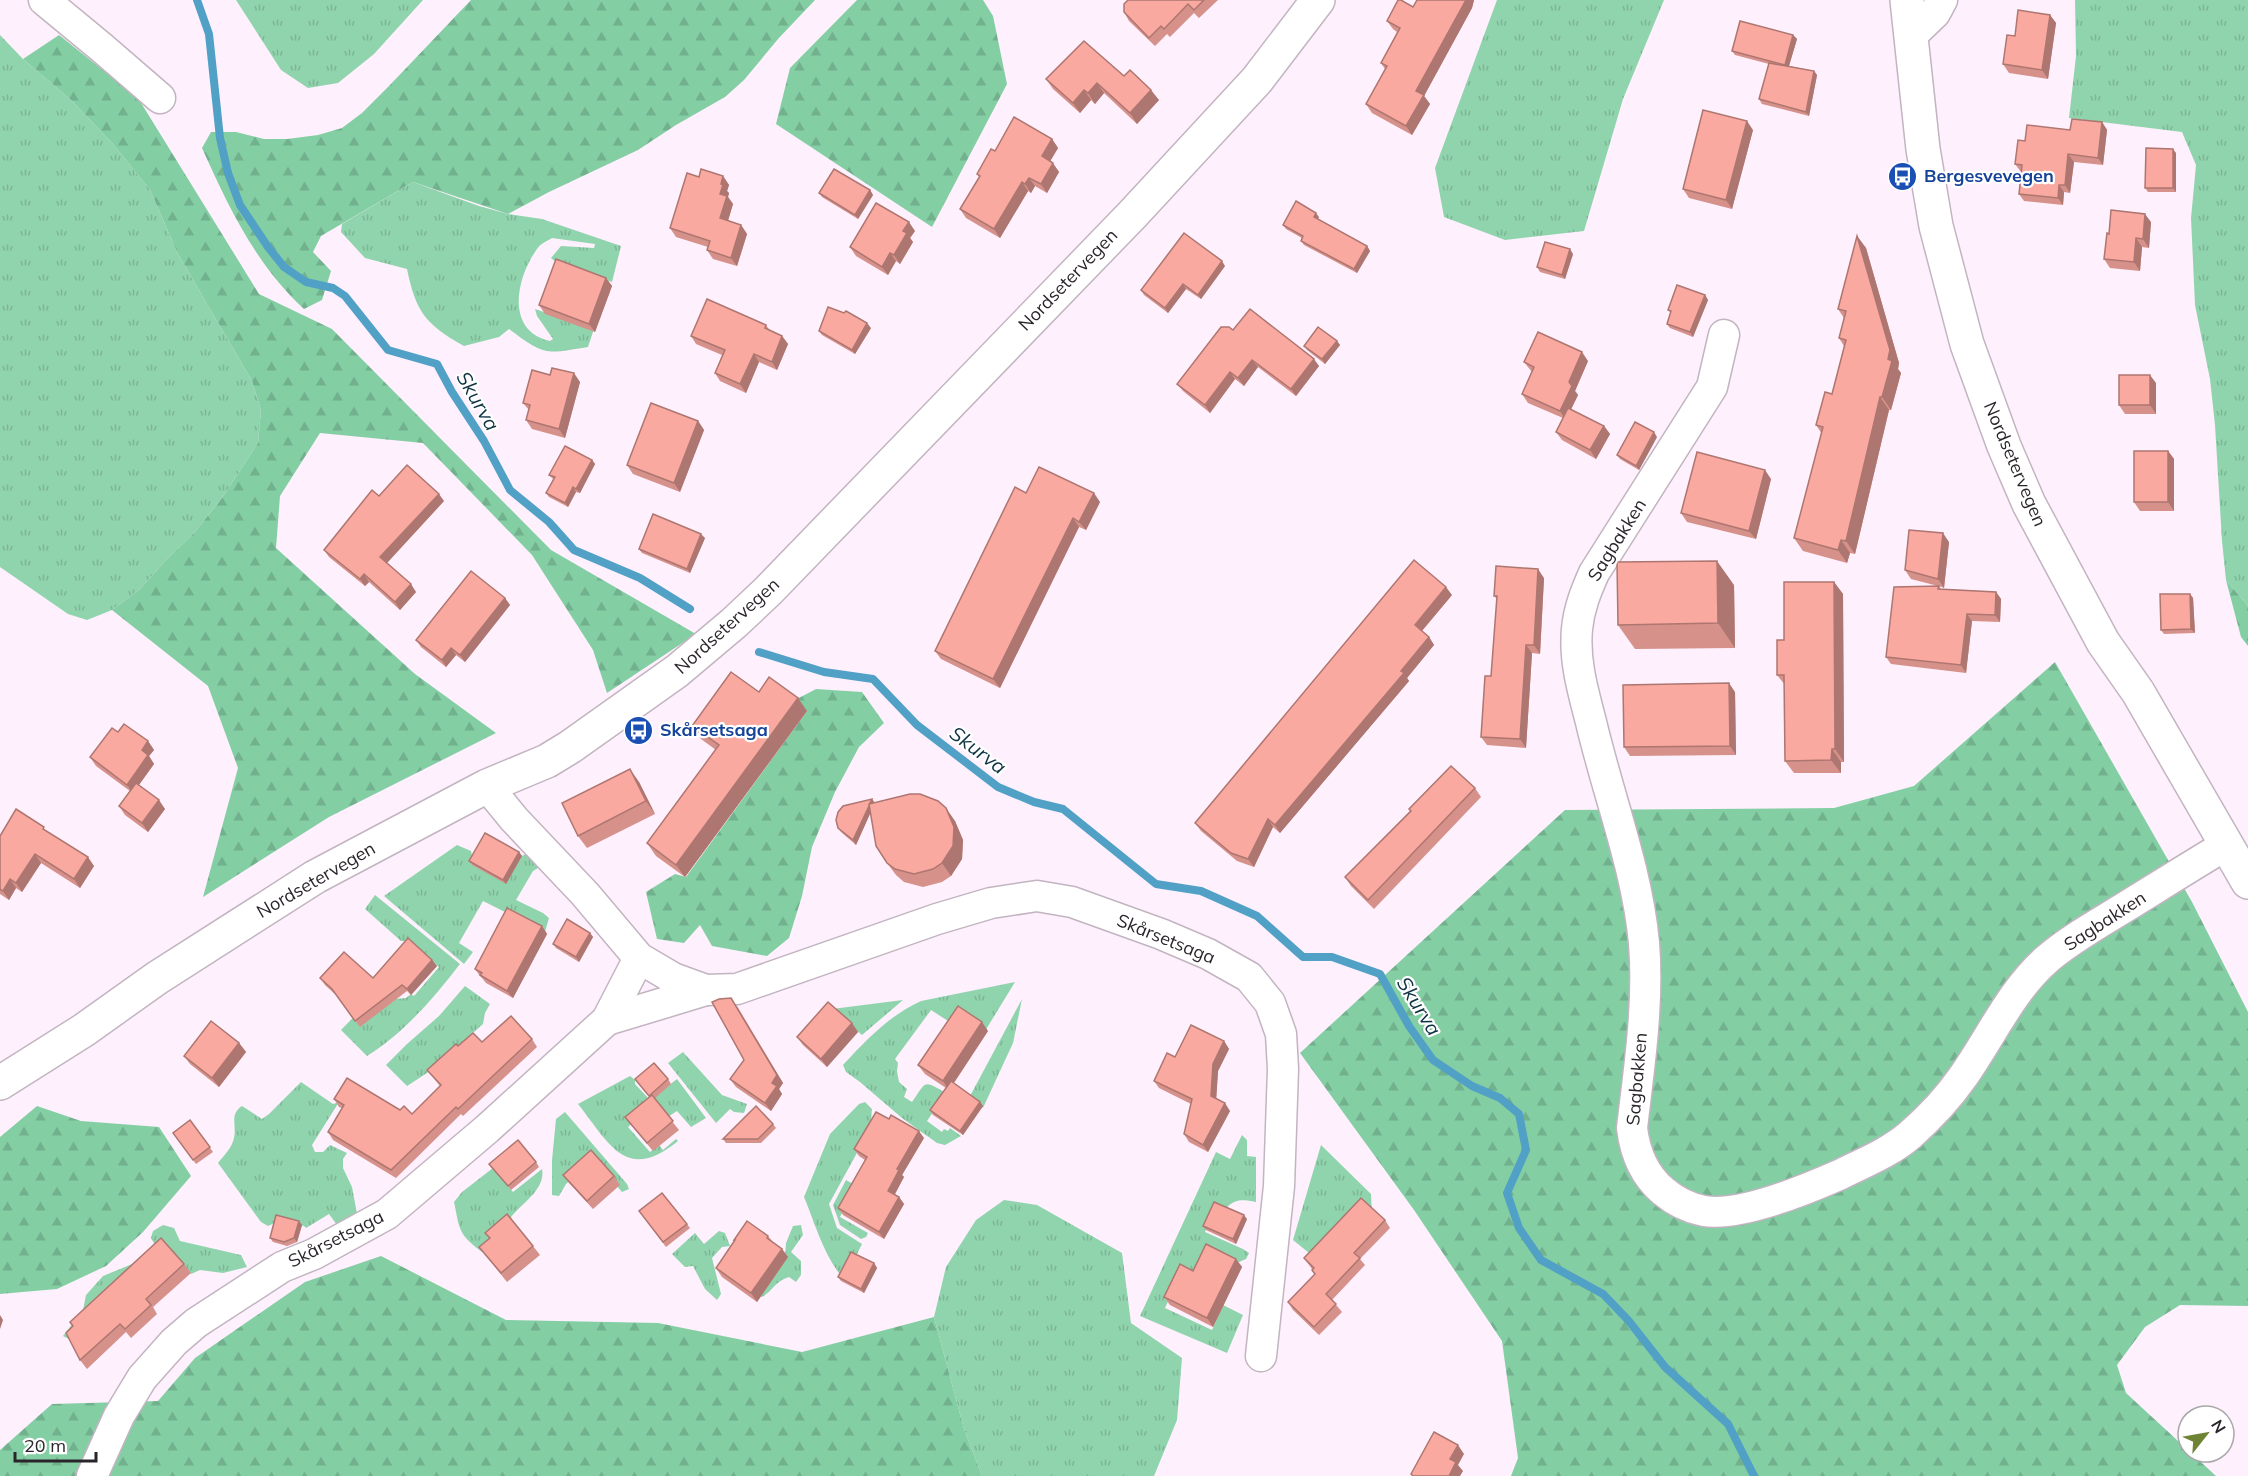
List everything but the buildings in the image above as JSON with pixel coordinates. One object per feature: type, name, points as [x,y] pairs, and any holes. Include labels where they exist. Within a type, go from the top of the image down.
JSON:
[{"type":"main road","name":"Nordsetervegen","points":[[0,1083],[84,1030],[157,978],[278,899],[487,786],[547,761],[677,671],[734,623],[851,506],[1132,215],[1257,80],[1318,0]]},
{"type":"main road","name":"Nordsetervegen","points":[[1907,0],[1923,149],[1936,226],[1967,344],[2004,446],[2029,504],[2103,642],[2138,692],[2248,882]]},
{"type":"street","points":[[44,0],[160,98]]},
{"type":"street","points":[[1910,37],[1935,13],[1942,0]]},
{"type":"street","name":"Sagbakken","points":[[1724,335],[1712,387],[1594,573],[1581,601],[1577,629],[1578,672],[1634,882],[1644,942],[1646,990],[1632,1128],[1637,1152],[1646,1173],[1655,1184],[1676,1202],[1690,1207],[1706,1211],[1735,1209],[1775,1200],[1826,1181],[1889,1151],[1910,1135],[1961,1079],[2030,975],[2046,960],[2071,940],[2226,845]]},
{"type":"street","name":"Skårsetsaga","points":[[487,786],[514,819],[585,894],[639,958],[673,978],[706,990]]},
{"type":"street","name":"Skårsetsaga","points":[[607,1020],[706,990],[737,989],[937,919],[991,903],[1037,896],[1072,902],[1161,934],[1208,954],[1249,977],[1270,1003],[1281,1034],[1283,1069],[1280,1186],[1261,1356]]},
{"type":"street","name":"Skårsetsaga","points":[[92,1476],[119,1416],[142,1378],[156,1361],[196,1323],[282,1267],[332,1245],[387,1214],[487,1129],[607,1020],[639,958]]},
{"type":"green space","points":[[236,0],[423,0],[374,54],[338,83],[308,88],[281,70]]},
{"type":"green space","points":[[471,0],[815,0],[744,80],[725,97],[638,150],[508,214],[413,182],[321,236],[313,252],[331,271],[322,300],[304,309],[287,292],[257,254],[233,213],[202,148],[211,132],[236,132],[264,139],[287,139],[318,135],[342,128],[362,113]]},
{"type":"green space","points":[[857,0],[983,0],[993,16],[1007,84],[932,227],[776,124],[790,68]]},
{"type":"green space","points":[[1497,0],[1664,0],[1623,99],[1584,231],[1505,240],[1444,217],[1435,168]]},
{"type":"green space","points":[[2075,0],[2248,0],[2248,606],[2226,580],[2210,379],[2195,305],[2191,218],[2196,165],[2182,132],[2069,118],[2076,56]]},
{"type":"green space","points":[[0,35],[23,59],[71,100],[113,144],[150,190],[178,254],[252,381],[261,410],[258,443],[222,498],[194,533],[140,589],[112,610],[87,620],[68,614],[0,567]]},
{"type":"green space","points":[[59,35],[138,98],[259,294],[332,329],[551,550],[696,634],[607,693],[593,650],[532,555],[423,443],[320,433],[280,496],[276,548],[415,674],[496,733],[329,817],[203,897],[238,768],[208,686],[112,610],[140,589],[194,533],[222,498],[258,443],[261,410],[252,381],[178,254],[150,190],[113,144],[71,100],[23,59]]},
{"type":"green space","points":[[413,182],[479,206],[508,214],[542,219],[621,246],[612,282],[558,264],[551,258],[561,246],[594,248],[595,244],[552,238],[538,247],[524,274],[519,302],[526,326],[536,335],[550,341],[553,339],[537,316],[535,309],[594,329],[588,347],[546,351],[530,344],[509,329],[499,337],[464,346],[431,323],[414,296],[407,269],[365,258],[341,232],[342,224]]},
{"type":"green space","points":[[2226,580],[2248,606],[2248,646],[2241,637]]},
{"type":"green space","points":[[2055,662],[2192,902],[2248,1012],[2248,1306],[2180,1305],[2145,1327],[2117,1365],[2126,1393],[2176,1439],[2176,1464],[2203,1464],[2216,1476],[1511,1476],[1518,1458],[1502,1341],[1414,1210],[1300,1053],[1565,810],[1834,808],[1914,786]]},
{"type":"green space","points":[[816,689],[862,692],[884,723],[859,747],[835,792],[812,847],[802,896],[789,938],[767,956],[712,946],[700,925],[684,943],[657,939],[646,892],[675,874],[686,877],[807,711],[793,701]]},
{"type":"green space","points":[[457,845],[471,851],[474,865],[506,883],[522,856],[529,852],[543,865],[533,871],[516,900],[549,918],[545,932],[483,901],[459,943],[473,952],[464,964],[384,896]]},
{"type":"green space","points":[[375,895],[460,964],[418,1014],[381,1047],[367,1056],[341,1030],[382,988],[395,999],[406,998],[411,994],[414,996],[439,967],[414,945],[412,947],[405,941],[401,941],[365,909]]},
{"type":"green space","points":[[1015,982],[979,1041],[931,1010],[895,1059],[898,1063],[899,1082],[907,1089],[904,1097],[912,1102],[926,1084],[946,1093],[927,1121],[942,1132],[950,1128],[961,1136],[945,1145],[937,1143],[902,1118],[846,1072],[843,1065],[861,1046],[899,1013],[921,1001]]},
{"type":"green space","points":[[465,986],[490,1004],[483,1024],[427,1073],[407,1086],[386,1065],[439,1016]]},
{"type":"green space","points":[[1022,999],[1013,1043],[983,1108],[969,1098]]},
{"type":"green space","points":[[903,1000],[862,1035],[832,1009]]},
{"type":"green space","points":[[683,1052],[722,1095],[747,1104],[744,1113],[730,1109],[716,1123],[668,1063]]},
{"type":"green space","points":[[630,1076],[650,1100],[677,1079],[706,1118],[691,1127],[677,1111],[666,1118],[654,1104],[628,1127],[650,1152],[659,1145],[663,1150],[676,1139],[678,1141],[660,1153],[645,1159],[632,1158],[620,1153],[599,1132],[578,1104]]},
{"type":"green space","points":[[301,1082],[333,1104],[339,1102],[312,1145],[315,1152],[323,1152],[330,1145],[347,1153],[343,1159],[343,1168],[352,1187],[358,1219],[337,1225],[329,1214],[306,1228],[281,1220],[268,1226],[261,1222],[218,1163],[233,1142],[235,1116],[238,1109],[242,1106],[262,1119]]},
{"type":"green space","points":[[865,1102],[872,1109],[870,1129],[829,1204],[837,1228],[862,1244],[842,1277],[825,1248],[804,1197],[830,1134],[859,1104]]},
{"type":"green space","points":[[37,1106],[81,1121],[159,1127],[191,1176],[143,1232],[106,1266],[57,1289],[0,1294],[0,1137]]},
{"type":"green space","points":[[565,1112],[629,1189],[622,1192],[594,1159],[566,1184],[559,1196],[552,1195],[552,1160],[556,1119]]},
{"type":"green space","points":[[1242,1135],[1247,1140],[1247,1156],[1256,1157],[1256,1202],[1238,1201],[1224,1210],[1215,1207],[1205,1232],[1249,1253],[1246,1259],[1197,1280],[1181,1273],[1165,1308],[1212,1330],[1223,1305],[1243,1315],[1227,1353],[1140,1316],[1216,1152],[1230,1159]]},
{"type":"green space","points":[[1321,1145],[1371,1194],[1372,1214],[1314,1257],[1293,1240]]},
{"type":"green space","points":[[493,1168],[513,1192],[542,1169],[542,1176],[537,1189],[511,1217],[513,1224],[482,1252],[468,1241],[461,1231],[454,1202],[462,1192]]},
{"type":"green space","points":[[846,1180],[855,1185],[840,1217],[868,1233],[861,1239],[840,1225],[833,1205]]},
{"type":"green space","points":[[1004,1200],[1037,1205],[1122,1253],[1131,1323],[1182,1358],[1177,1420],[1154,1476],[982,1476],[964,1429],[934,1317],[946,1267],[976,1220]]},
{"type":"green space","points":[[163,1225],[174,1228],[180,1241],[241,1255],[247,1267],[223,1273],[200,1270],[191,1274],[168,1249],[155,1245],[151,1238],[153,1231]]},
{"type":"green space","points":[[801,1225],[803,1235],[791,1252],[801,1261],[801,1275],[796,1282],[789,1277],[780,1281],[762,1297],[757,1296],[785,1257],[786,1243],[793,1226]]},
{"type":"green space","points":[[719,1231],[725,1233],[730,1246],[722,1247],[712,1258],[721,1294],[717,1300],[705,1289],[693,1266],[685,1267],[672,1254],[695,1233],[704,1244]]},
{"type":"green space","points":[[381,1256],[506,1320],[658,1323],[802,1352],[934,1317],[964,1429],[982,1476],[0,1476],[0,1450],[52,1404],[158,1401],[195,1358],[305,1282]]},
{"type":"green space","points":[[142,1260],[71,1340],[63,1336],[83,1310],[86,1295],[103,1276]]},
{"type":"waterway","name":"Skurva","points":[[197,0],[209,34],[220,138],[228,173],[240,205],[284,267],[306,282],[333,288],[345,296],[388,350],[437,364],[484,441],[510,490],[549,522],[574,550],[640,578],[690,609]]},
{"type":"waterway","name":"Skurva","points":[[759,652],[824,672],[873,679],[917,725],[998,787],[1034,802],[1063,809],[1156,884],[1201,891],[1257,916],[1303,957],[1332,957],[1380,974],[1409,1026],[1433,1060],[1472,1086],[1500,1098],[1519,1114],[1526,1150],[1507,1193],[1519,1228],[1541,1260],[1603,1294],[1628,1320],[1665,1367],[1728,1424],[1754,1476]]},
{"type":"place","name":"Bergesvevegen","points":[[1903,176]]},
{"type":"place","name":"Skårsetsaga","points":[[639,730]]}]
